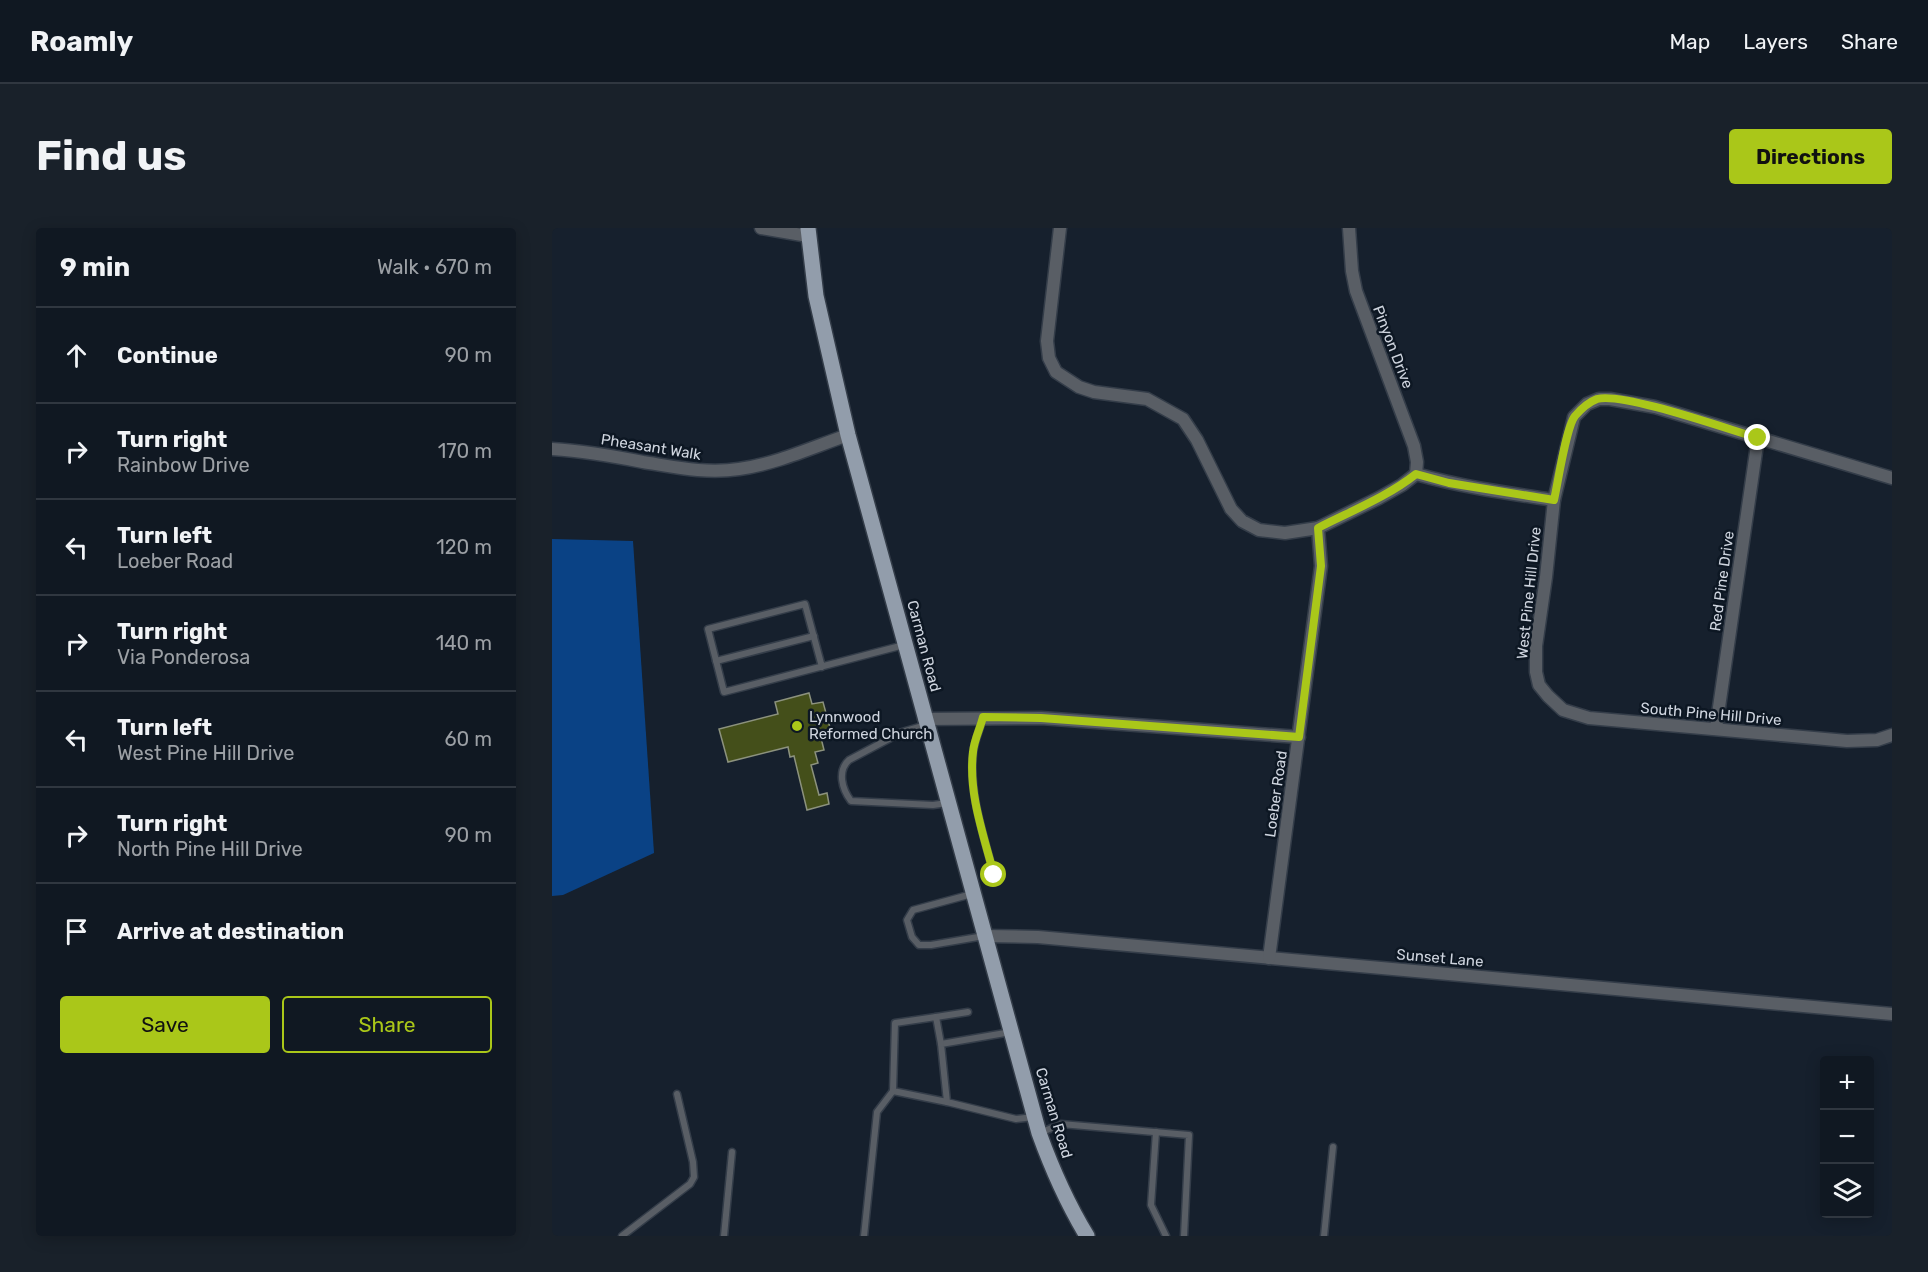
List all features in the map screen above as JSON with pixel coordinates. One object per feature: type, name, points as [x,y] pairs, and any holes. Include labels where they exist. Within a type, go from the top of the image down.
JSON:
[{"type":"main road","name":"Carman Road","points":[[808,232],[816,296],[848,435],[1039,1133],[1072,1212],[1087,1236]]},
{"type":"street","points":[[761,228],[808,232]]},
{"type":"street","points":[[1060,228],[1047,341],[1050,358],[1056,372],[1079,387],[1094,392],[1117,393],[1147,399],[1183,419],[1197,440],[1231,509],[1242,521],[1259,530],[1285,533],[1318,528],[1379,498],[1416,474],[1468,487],[1554,500]]},
{"type":"street","name":"Pinyon Drive","points":[[1349,228],[1356,291],[1414,446],[1417,462],[1416,474]]},
{"type":"street","name":"West Pine Hill Drive","points":[[1539,685],[1536,672],[1536,645],[1554,500],[1574,417],[1587,404],[1599,399],[1620,400],[1655,407],[1758,438]]},
{"type":"street","name":"Pheasant Walk","points":[[552,449],[594,453],[691,470],[715,471],[763,464],[848,435]]},
{"type":"street","points":[[1758,438],[1892,478]]},
{"type":"street","name":"Red Pine Drive","points":[[1716,728],[1758,438]]},
{"type":"street","name":"Loeber Road","points":[[1269,958],[1321,566],[1318,528]]},
{"type":"street","name":"South Pine Hill Drive","points":[[1539,685],[1563,710],[1589,718],[1847,741],[1877,740],[1892,735]]},
{"type":"street","points":[[925,722],[983,717],[1041,718],[1299,737]]},
{"type":"street","name":"Sunset Lane","points":[[985,936],[1038,937],[1482,976],[1761,1004],[1892,1014]]},
{"type":"lane","points":[[822,667],[805,604],[708,629],[724,692],[822,667],[905,645]]},
{"type":"lane","points":[[716,661],[814,636]]},
{"type":"lane","points":[[983,717],[973,752],[972,776],[977,808],[994,875]]},
{"type":"lane","points":[[925,722],[843,765],[841,771],[846,794],[851,801],[933,805],[948,802]]},
{"type":"lane","points":[[973,893],[913,910],[908,920],[912,937],[919,945],[931,945],[985,936]]},
{"type":"lane","points":[[864,1236],[877,1112],[893,1090],[896,1023],[968,1012]]},
{"type":"lane","points":[[936,1017],[947,1102]]},
{"type":"lane","points":[[941,1044],[1011,1032]]},
{"type":"lane","points":[[893,1090],[1016,1119],[1035,1117]]},
{"type":"lane","points":[[622,1236],[690,1184],[694,1177],[693,1162],[677,1094]]},
{"type":"lane","points":[[1039,1133],[1061,1124],[1189,1135],[1184,1236]]},
{"type":"lane","points":[[1156,1132],[1151,1205],[1166,1236]]},
{"type":"lane","points":[[1324,1236],[1332,1147]]},
{"type":"lane","points":[[724,1236],[732,1152]]},
{"type":"shaded area","points":[[552,539],[633,541],[654,853],[563,895],[552,896]]},
{"type":"building","points":[[809,693],[812,704],[823,702],[832,735],[821,738],[824,750],[815,752],[818,763],[811,765],[819,795],[827,793],[829,804],[807,810],[794,756],[790,757],[788,747],[728,762],[719,729],[778,714],[775,702]]},
{"type":"place","name":"Lynnwood Reformed Church","points":[[797,726]]},
{"type":"route","points":[[994,875],[979,816],[972,776],[974,744],[983,717],[1041,718],[1299,737],[1321,566],[1318,528],[1379,498],[1416,474],[1449,483],[1554,500],[1574,417],[1587,404],[1599,399],[1620,400],[1655,407],[1758,438]]}]
